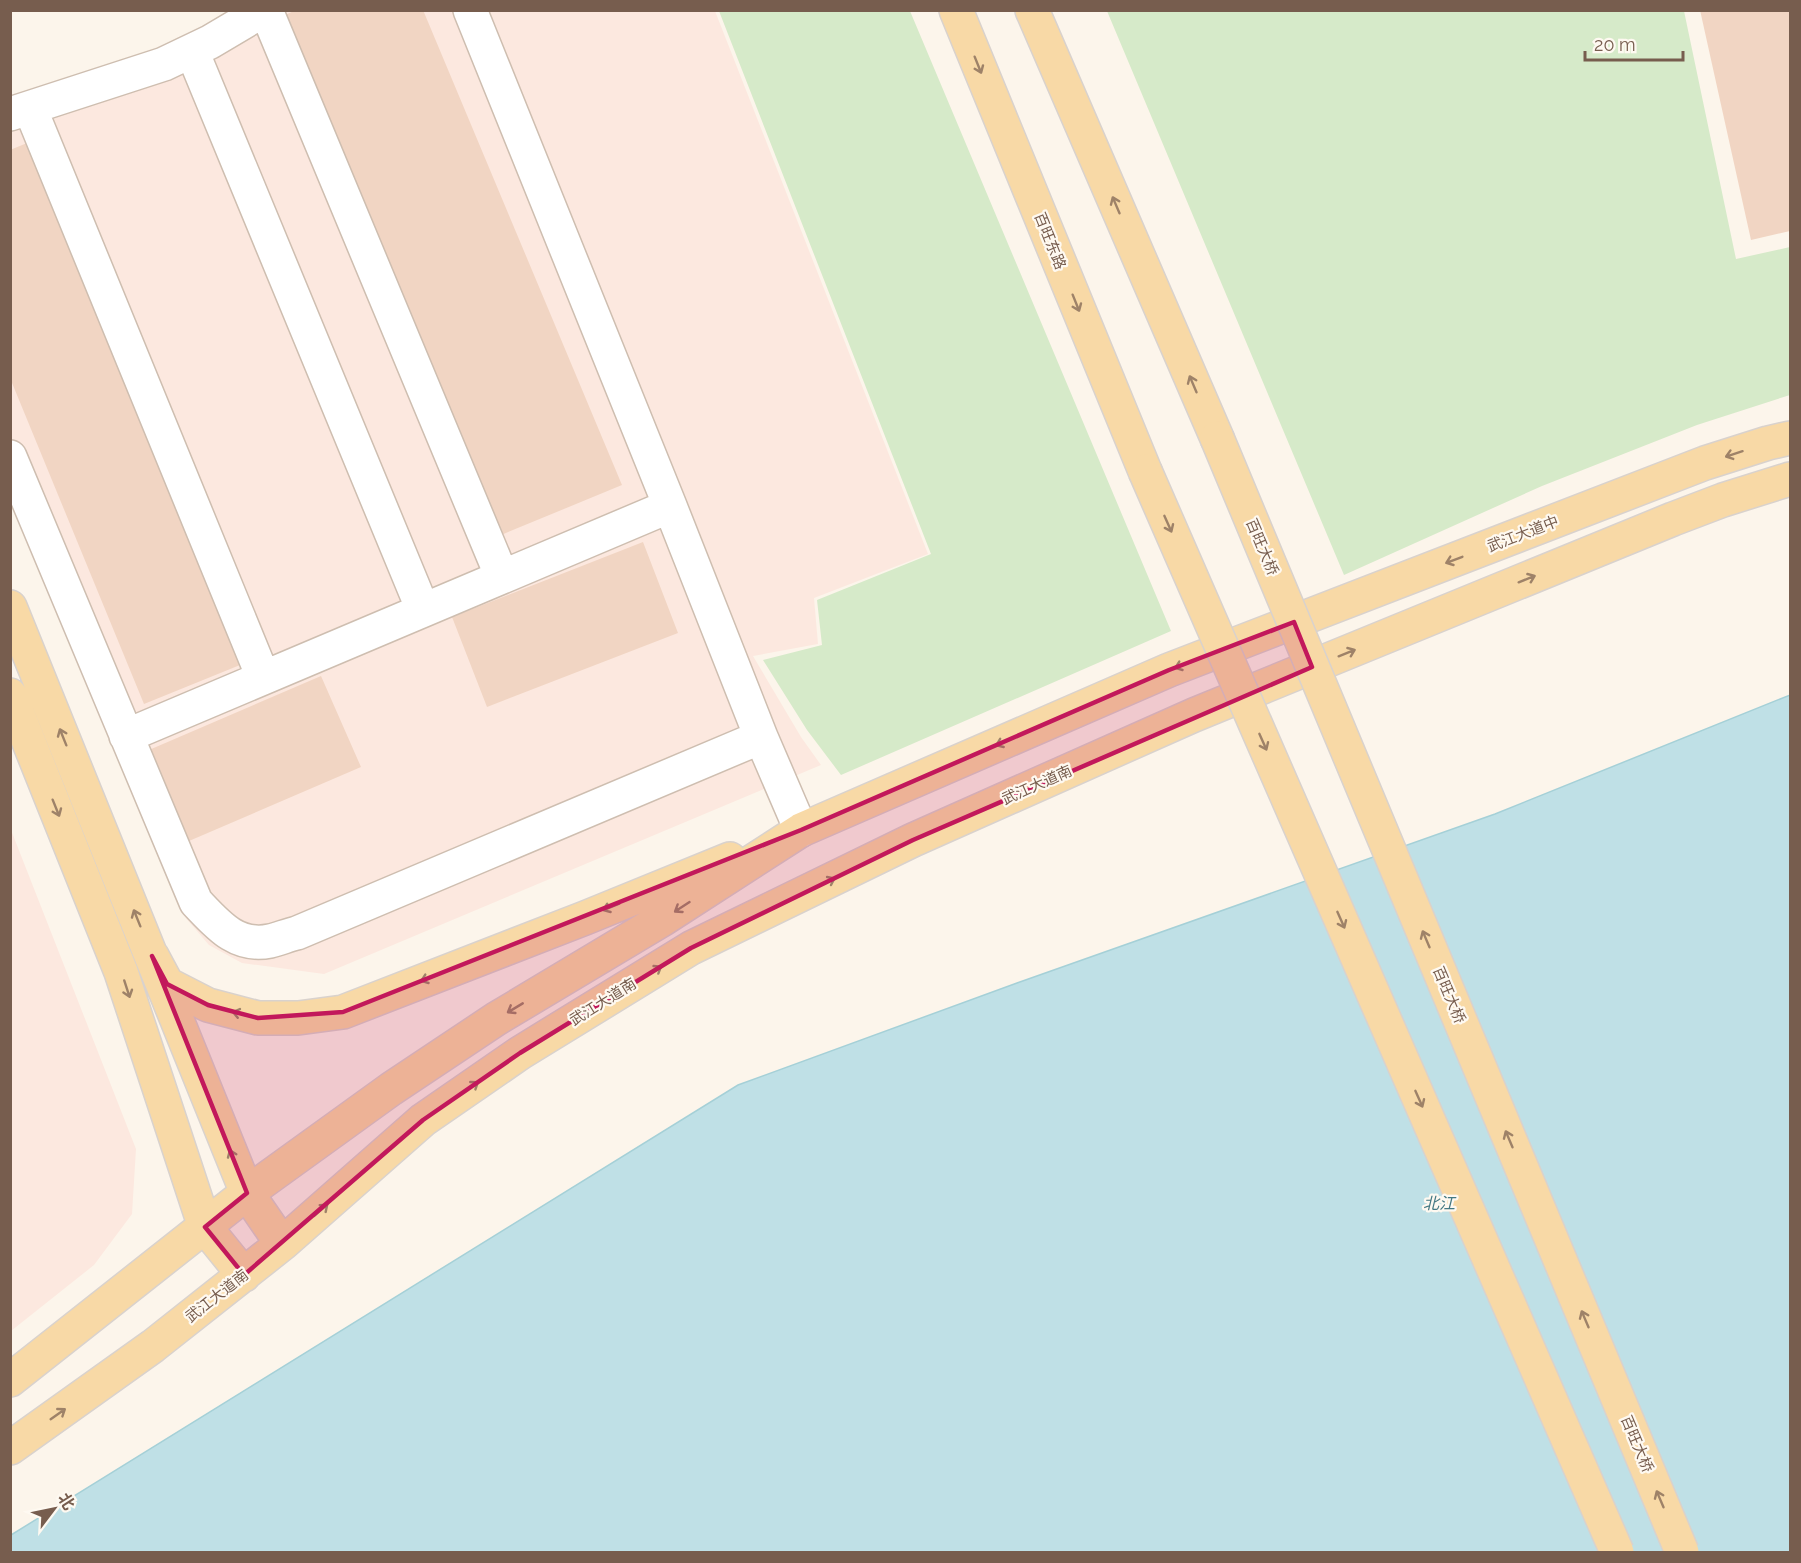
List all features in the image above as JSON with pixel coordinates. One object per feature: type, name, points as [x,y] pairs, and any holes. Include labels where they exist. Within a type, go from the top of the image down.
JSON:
[{"type":"main road","name":"百旺东路","points":[[956,10],[1145,471],[1617,1552]]},
{"type":"main road","name":"百旺大桥","points":[[1032,10],[1217,438],[1682,1552]]},
{"type":"main road","name":"武江大道中","points":[[801,830],[1169,670],[1706,464],[1768,443],[1791,438]]},
{"type":"main road","name":"武江大道南","points":[[10,1448],[153,1346],[244,1275],[423,1120],[520,1053],[691,948],[913,840],[1194,716],[1683,515],[1791,479]]},
{"type":"main road","points":[[10,607],[247,1193],[282,1244]]},
{"type":"main road","points":[[10,695],[121,972],[205,1227],[244,1275]]},
{"type":"main road","points":[[152,956],[168,984],[208,1005],[258,1018],[298,1018],[343,1012],[585,918],[801,830]]},
{"type":"main road","points":[[10,1380],[247,1193],[391,1089],[496,1019],[663,919],[801,830]]},
{"type":"lane","points":[[263,677],[20,111],[164,64],[265,10],[502,577]]},
{"type":"lane","points":[[470,10],[761,737],[801,830]]},
{"type":"lane","points":[[192,51],[423,610]]},
{"type":"lane","points":[[10,457],[196,902],[219,927],[244,942],[269,942],[297,933],[761,737]]},
{"type":"lane","points":[[126,736],[670,506]]},
{"type":"highlighted area","points":[[1294,622],[1312,667],[913,840],[691,948],[520,1053],[423,1120],[244,1275],[205,1227],[247,1193],[152,956],[167,984],[208,1005],[258,1018],[343,1012],[801,830],[1169,670]]},
{"type":"shaded area","points":[[272,11],[715,11],[928,554],[814,598],[818,644],[753,656],[801,737],[821,765],[324,974],[242,963],[209,945],[185,917],[11,500],[10,117]]},
{"type":"shaded area","points":[[11,830],[136,1149],[132,1214],[94,1265],[11,1331]]},
{"type":"green space","points":[[719,11],[910,11],[1171,631],[841,775],[807,730],[763,660],[822,645],[817,600],[931,554]]},
{"type":"green space","points":[[1107,11],[1684,11],[1736,259],[1790,247],[1790,395],[1697,425],[1542,486],[1344,575]]},
{"type":"water","name":"北江","points":[[1790,695],[1790,1552],[11,1552],[11,1535],[738,1085],[1017,983],[1495,814]]},
{"type":"building","points":[[296,10],[423,10],[622,485],[501,535],[283,16]]},
{"type":"building","points":[[1700,10],[1790,10],[1790,231],[1751,240]]},
{"type":"building","points":[[32,141],[245,663],[144,704],[10,378],[10,150]]},
{"type":"building","points":[[643,542],[678,633],[487,707],[452,617]]},
{"type":"building","points":[[321,676],[361,767],[189,841],[149,750]]}]
